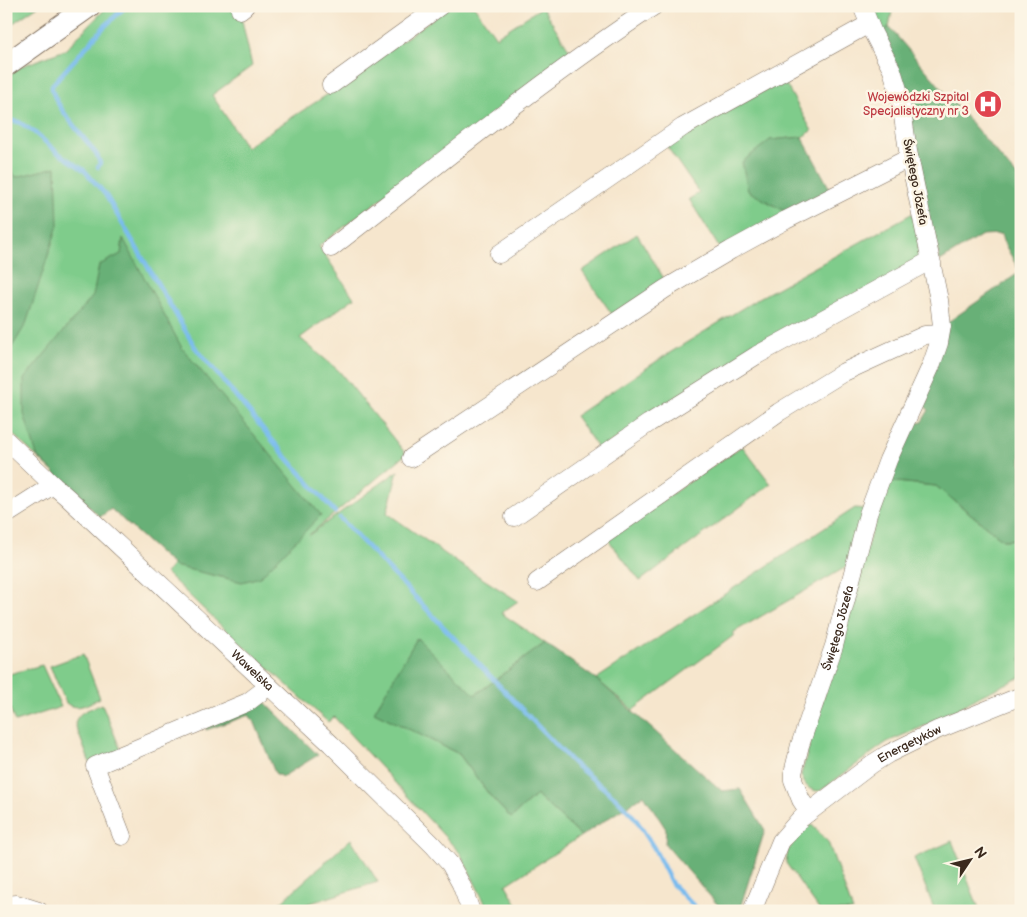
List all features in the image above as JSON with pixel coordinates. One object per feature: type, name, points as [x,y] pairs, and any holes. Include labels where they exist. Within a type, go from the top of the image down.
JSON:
[{"type":"main road","points":[[6,65],[89,6]]},
{"type":"street","points":[[331,85],[440,6]]},
{"type":"street","points":[[332,248],[538,87],[654,6]]},
{"type":"street","name":"Świętego Józefa","points":[[809,812],[801,800],[793,780],[800,745],[834,646],[868,514],[888,460],[931,366],[942,326],[940,300],[910,160],[900,96],[892,70],[862,6]]},
{"type":"street","points":[[499,254],[683,127],[869,24]]},
{"type":"street","points":[[411,458],[674,284],[786,220],[901,162],[910,160]]},
{"type":"street","points":[[514,517],[648,423],[757,355],[924,264],[932,263]]},
{"type":"street","points":[[537,582],[779,412],[844,372],[925,335],[940,334]]},
{"type":"street","name":"Wawelska","points":[[6,440],[331,744],[433,845],[450,864],[461,884],[471,911]]},
{"type":"street","points":[[6,515],[53,485]]},
{"type":"street","points":[[122,836],[95,766],[248,702],[269,686]]},
{"type":"street","name":"Energetyków","points":[[809,812],[888,754],[936,730],[1021,696]]},
{"type":"street","points":[[752,911],[781,841],[793,825],[809,812]]},
{"type":"street","points":[[6,905],[17,904],[39,911]]},
{"type":"green space","points":[[6,6],[38,6],[6,28]]},
{"type":"green space","points":[[108,6],[234,6],[241,16],[252,66],[212,95],[246,147],[333,91],[450,6],[474,6],[496,37],[542,7],[572,54],[319,246],[354,298],[300,338],[339,371],[406,454],[309,535],[398,471],[387,513],[458,563],[518,601],[501,613],[545,643],[475,695],[375,712],[459,754],[491,797],[511,818],[536,795],[581,836],[506,885],[518,906],[498,911],[489,911],[460,853],[334,717],[328,722],[216,621],[166,573],[173,564],[111,509],[84,501],[6,428],[6,78],[22,66],[65,50]]},
{"type":"green space","points":[[870,6],[893,6],[889,27],[880,32]]},
{"type":"green space","points":[[889,27],[1021,181],[1021,539],[1003,540],[936,486],[886,481],[913,421],[921,423],[929,410],[921,403],[948,322],[1020,272],[1001,234],[982,235],[940,261],[880,32]]},
{"type":"green space","points":[[783,79],[812,131],[802,137],[770,140],[788,213],[720,249],[689,199],[699,193],[666,145]]},
{"type":"green space","points":[[802,137],[831,191],[788,213],[748,191],[742,162],[770,140]]},
{"type":"green space","points":[[6,163],[16,177],[56,167],[58,225],[26,324],[6,357]]},
{"type":"green space","points":[[913,213],[925,259],[595,451],[596,445],[575,416],[663,357],[759,298]]},
{"type":"green space","points":[[637,234],[666,282],[614,317],[582,271]]},
{"type":"green space","points":[[123,238],[182,348],[321,515],[260,577],[242,582],[174,566],[111,509],[100,517],[37,456],[24,414],[24,379],[93,296],[99,265],[121,254]]},
{"type":"green space","points":[[742,446],[771,484],[640,581],[607,538]]},
{"type":"green space","points":[[886,481],[936,486],[1003,540],[1021,539],[1021,677],[982,695],[952,712],[950,710],[943,718],[887,742],[820,791],[816,791],[808,787],[801,775]]},
{"type":"green space","points":[[855,508],[865,509],[848,566],[734,632],[733,636],[633,710],[596,679]]},
{"type":"green space","points":[[417,638],[475,695],[545,643],[596,679],[722,791],[740,789],[765,830],[739,911],[723,911],[665,844],[666,829],[644,795],[581,836],[536,795],[511,818],[491,797],[459,754],[374,712]]},
{"type":"green space","points":[[83,654],[100,698],[83,706],[74,707],[66,703],[50,666]]},
{"type":"green space","points":[[42,665],[61,707],[15,722],[6,698],[6,675]]},
{"type":"green space","points":[[263,700],[318,755],[282,777],[275,773],[255,723],[249,715],[206,730],[206,727]]},
{"type":"green space","points":[[102,704],[122,753],[91,766],[75,724],[82,713]]},
{"type":"green space","points":[[812,825],[828,842],[853,911],[820,911],[786,863],[788,850],[808,826]]},
{"type":"green space","points":[[351,839],[378,882],[285,911],[271,911]]},
{"type":"green space","points":[[952,841],[980,911],[935,911],[914,858]]},
{"type":"waterway","points":[[98,167],[100,163],[97,155],[63,111],[53,92],[52,85],[104,27],[126,6]]},
{"type":"waterway","points":[[6,24],[9,20],[10,11]]},
{"type":"waterway","points":[[6,120],[19,122],[34,132],[57,152],[84,170],[105,194],[195,347],[335,512]]},
{"type":"waterway","points":[[340,518],[573,763],[616,798],[635,818],[654,848],[672,884],[699,911]]},
{"type":"place","name":"Wojewódzki Szpital Specjalistyczny nr 3","points":[[988,104]]}]
